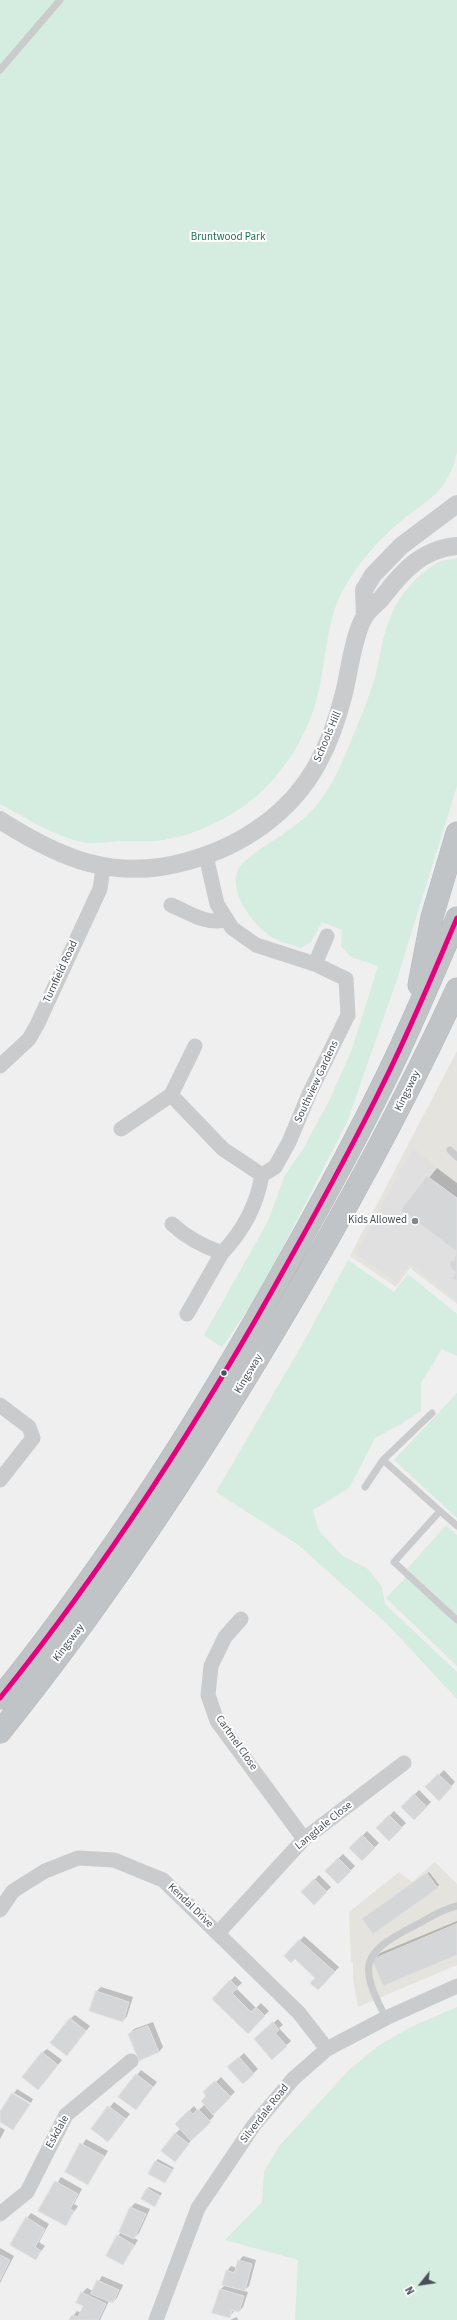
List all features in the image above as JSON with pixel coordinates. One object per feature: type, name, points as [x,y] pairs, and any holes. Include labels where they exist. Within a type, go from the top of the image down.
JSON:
[{"type":"highway","points":[[414,1019],[432,917],[457,833]]},
{"type":"highway","name":"Kingsway","points":[[0,1698],[69,1608],[217,1386],[341,1167],[414,1019],[457,918]]},
{"type":"highway","name":"Kingsway","points":[[0,1732],[85,1622],[134,1552],[233,1400],[362,1180],[436,1035],[457,989]]},
{"type":"highway","points":[[436,1035],[457,1005]]},
{"type":"street","name":"Schools Hill","points":[[0,820],[53,851],[103,868],[153,868],[206,856],[228,847],[252,834],[279,812],[309,777],[326,746],[335,726],[365,616],[364,590],[373,575],[401,546],[442,517],[457,504]]},
{"type":"street","name":"Schools Hill","points":[[365,616],[381,600],[394,580],[414,562],[433,552],[457,546]]},
{"type":"street","points":[[206,856],[217,904],[225,920],[240,936],[256,945],[315,964],[327,936]]},
{"type":"street","name":"Turnfield Road","points":[[0,1066],[29,1039],[37,1025],[100,889],[103,868]]},
{"type":"street","points":[[171,905],[207,921],[216,922],[225,920]]},
{"type":"street","name":"Southview Gardens","points":[[262,1175],[275,1167],[290,1142],[310,1092],[348,1016],[346,979],[315,964]]},
{"type":"street","points":[[121,1129],[171,1095],[195,1046]]},
{"type":"street","points":[[171,1095],[223,1149],[262,1175],[258,1198],[232,1242],[222,1253],[187,1314]]},
{"type":"street","points":[[172,1224],[186,1236],[203,1247],[222,1253]]},
{"type":"street","points":[[0,1405],[29,1427],[33,1438],[0,1480]]},
{"type":"street","name":"Cartmel Close","points":[[241,1619],[225,1637],[211,1666],[208,1695],[217,1720],[304,1839]]},
{"type":"street","name":"Langdale Close","points":[[218,1933],[304,1839],[404,1763]]},
{"type":"street","name":"Kendal Drive","points":[[0,1910],[13,1891],[45,1871],[78,1858],[114,1860],[163,1880],[299,2013],[328,2049]]},
{"type":"street","name":"Silverdale Road","points":[[156,2320],[198,2208],[254,2125],[293,2079],[328,2049],[386,2018],[457,1986]]},
{"type":"street","name":"Eskdale","points":[[0,2214],[27,2192],[66,2115],[130,2061]]},
{"type":"lane","points":[[0,70],[60,0]]},
{"type":"lane","points":[[450,1150],[457,1157]]},
{"type":"lane","points":[[365,1487],[383,1460],[432,1413]]},
{"type":"lane","points":[[383,1460],[457,1526]]},
{"type":"lane","points":[[440,1511],[394,1562],[457,1620]]},
{"type":"lane","points":[[386,2018],[372,1992],[368,1973],[369,1961],[373,1952],[390,1938],[457,1906]]},
{"type":"shaded area","name":"Kids Allowed","points":[[457,1051],[457,1304],[410,1268],[396,1287],[350,1256]]},
{"type":"shaded area","name":"Kids Allowed","points":[[413,1147],[457,1187],[457,1301],[410,1264],[396,1282],[356,1254]]},
{"type":"shaded area","points":[[435,1862],[457,1884],[457,1965],[358,2007],[353,1979],[353,1963],[351,1961],[349,1912],[399,1872],[412,1882]]},
{"type":"green space","name":"Bruntwood Park","points":[[0,0],[457,0],[457,452],[453,466],[443,486],[385,536],[370,551],[351,576],[338,600],[333,615],[321,681],[312,714],[302,738],[289,760],[255,797],[235,812],[213,824],[189,834],[164,840],[97,843],[81,842],[49,831],[0,804]]},
{"type":"green space","points":[[457,558],[457,786],[397,979],[348,1120],[259,1294],[222,1347],[204,1335],[268,1221],[285,1175],[303,1149],[330,1099],[352,1049],[378,966],[351,957],[341,946],[342,930],[322,922],[311,942],[301,948],[273,938],[255,923],[242,903],[236,882],[237,873],[242,864],[264,846],[288,831],[303,819],[323,797],[338,771],[364,710],[375,675],[386,628],[397,603],[409,587],[431,567],[439,562]]},
{"type":"green space","points":[[348,1260],[394,1292],[408,1274],[457,1314],[457,1356],[442,1349],[421,1383],[421,1411],[375,1438],[349,1488],[313,1510],[319,1531],[343,1556],[368,1569],[382,1587],[385,1604],[457,1672],[457,1699],[387,1624],[297,1544],[216,1492],[303,1343]]},
{"type":"green space","points":[[457,1393],[457,1518],[394,1460]]},
{"type":"green space","points":[[446,1525],[457,1535],[457,1615],[407,1569]]},
{"type":"green space","points":[[408,1575],[457,1620],[457,1666],[386,1598]]},
{"type":"green space","points":[[457,2007],[457,2320],[295,2320],[298,2260],[225,2240],[262,2202],[264,2172],[279,2146],[349,2070],[378,2046],[411,2027]]},
{"type":"building","points":[[427,1176],[457,1198],[457,1281],[452,1279],[456,1272],[451,1269],[449,1262],[454,1260],[456,1251],[401,1210]]},
{"type":"building","points":[[438,1774],[452,1787],[439,1801],[425,1787]]},
{"type":"building","points":[[414,1794],[427,1807],[414,1820],[401,1807]]},
{"type":"building","points":[[389,1815],[402,1828],[389,1841],[376,1828]]},
{"type":"building","points":[[362,1835],[375,1848],[362,1861],[349,1848]]},
{"type":"building","points":[[338,1858],[351,1871],[338,1884],[325,1871]]},
{"type":"building","points":[[427,1873],[438,1888],[373,1934],[362,1919]]},
{"type":"building","points":[[314,1879],[327,1892],[314,1905],[301,1892]]},
{"type":"building","points":[[457,1924],[457,1955],[383,1986],[372,1960]]},
{"type":"building","points":[[299,1940],[335,1972],[318,1990],[310,1983],[315,1978],[295,1959],[291,1963],[284,1956]]},
{"type":"building","points":[[230,1980],[238,1988],[232,1993],[251,2012],[256,2007],[265,2016],[248,2034],[212,1999]]},
{"type":"building","points":[[96,1991],[129,2002],[123,2022],[89,2011]]},
{"type":"building","points":[[70,2018],[86,2031],[67,2056],[50,2043]]},
{"type":"building","points":[[273,2022],[279,2030],[275,2033],[287,2046],[272,2060],[254,2039]]},
{"type":"building","points":[[148,2026],[159,2052],[139,2061],[128,2034]]},
{"type":"building","points":[[42,2052],[58,2065],[38,2090],[22,2077]]},
{"type":"building","points":[[239,2057],[254,2074],[243,2084],[227,2067]]},
{"type":"building","points":[[136,2074],[153,2087],[136,2110],[118,2097]]},
{"type":"building","points":[[215,2081],[231,2097],[213,2115],[201,2101],[206,2096],[203,2092]]},
{"type":"building","points":[[12,2093],[30,2104],[13,2130],[0,2122],[0,2112]]},
{"type":"building","points":[[108,2106],[126,2119],[108,2142],[91,2129]]},
{"type":"building","points":[[198,2109],[211,2122],[191,2141],[175,2124],[189,2110],[193,2114]]},
{"type":"building","points":[[175,2133],[189,2144],[175,2162],[161,2151]]},
{"type":"building","points":[[80,2143],[104,2156],[88,2185],[65,2172]]},
{"type":"building","points":[[155,2161],[173,2170],[165,2183],[148,2174]]},
{"type":"building","points":[[55,2181],[78,2194],[70,2209],[74,2211],[66,2226],[38,2211]]},
{"type":"building","points":[[147,2188],[160,2196],[155,2207],[141,2199]]},
{"type":"building","points":[[130,2207],[146,2214],[134,2239],[119,2232]]},
{"type":"building","points":[[26,2217],[45,2229],[35,2247],[41,2251],[36,2260],[10,2245]]},
{"type":"building","points":[[117,2235],[134,2245],[123,2265],[106,2256]]},
{"type":"building","points":[[0,2255],[10,2260],[0,2280]]},
{"type":"building","points":[[238,2260],[252,2264],[245,2291],[222,2285],[226,2270],[234,2273]]},
{"type":"building","points":[[97,2280],[119,2290],[113,2303],[91,2294]]},
{"type":"building","points":[[220,2289],[244,2296],[239,2312],[232,2310],[230,2318],[212,2313]]},
{"type":"building","points":[[81,2292],[106,2304],[98,2320],[69,2320],[72,2315],[78,2317],[83,2306],[76,2303]]},
{"type":"transit line","points":[[0,1698],[41,1646],[118,1539],[191,1428],[259,1315],[350,1150],[393,1064],[457,918]]},
{"type":"place","name":"Kids Allowed","points":[[415,1221]]}]
